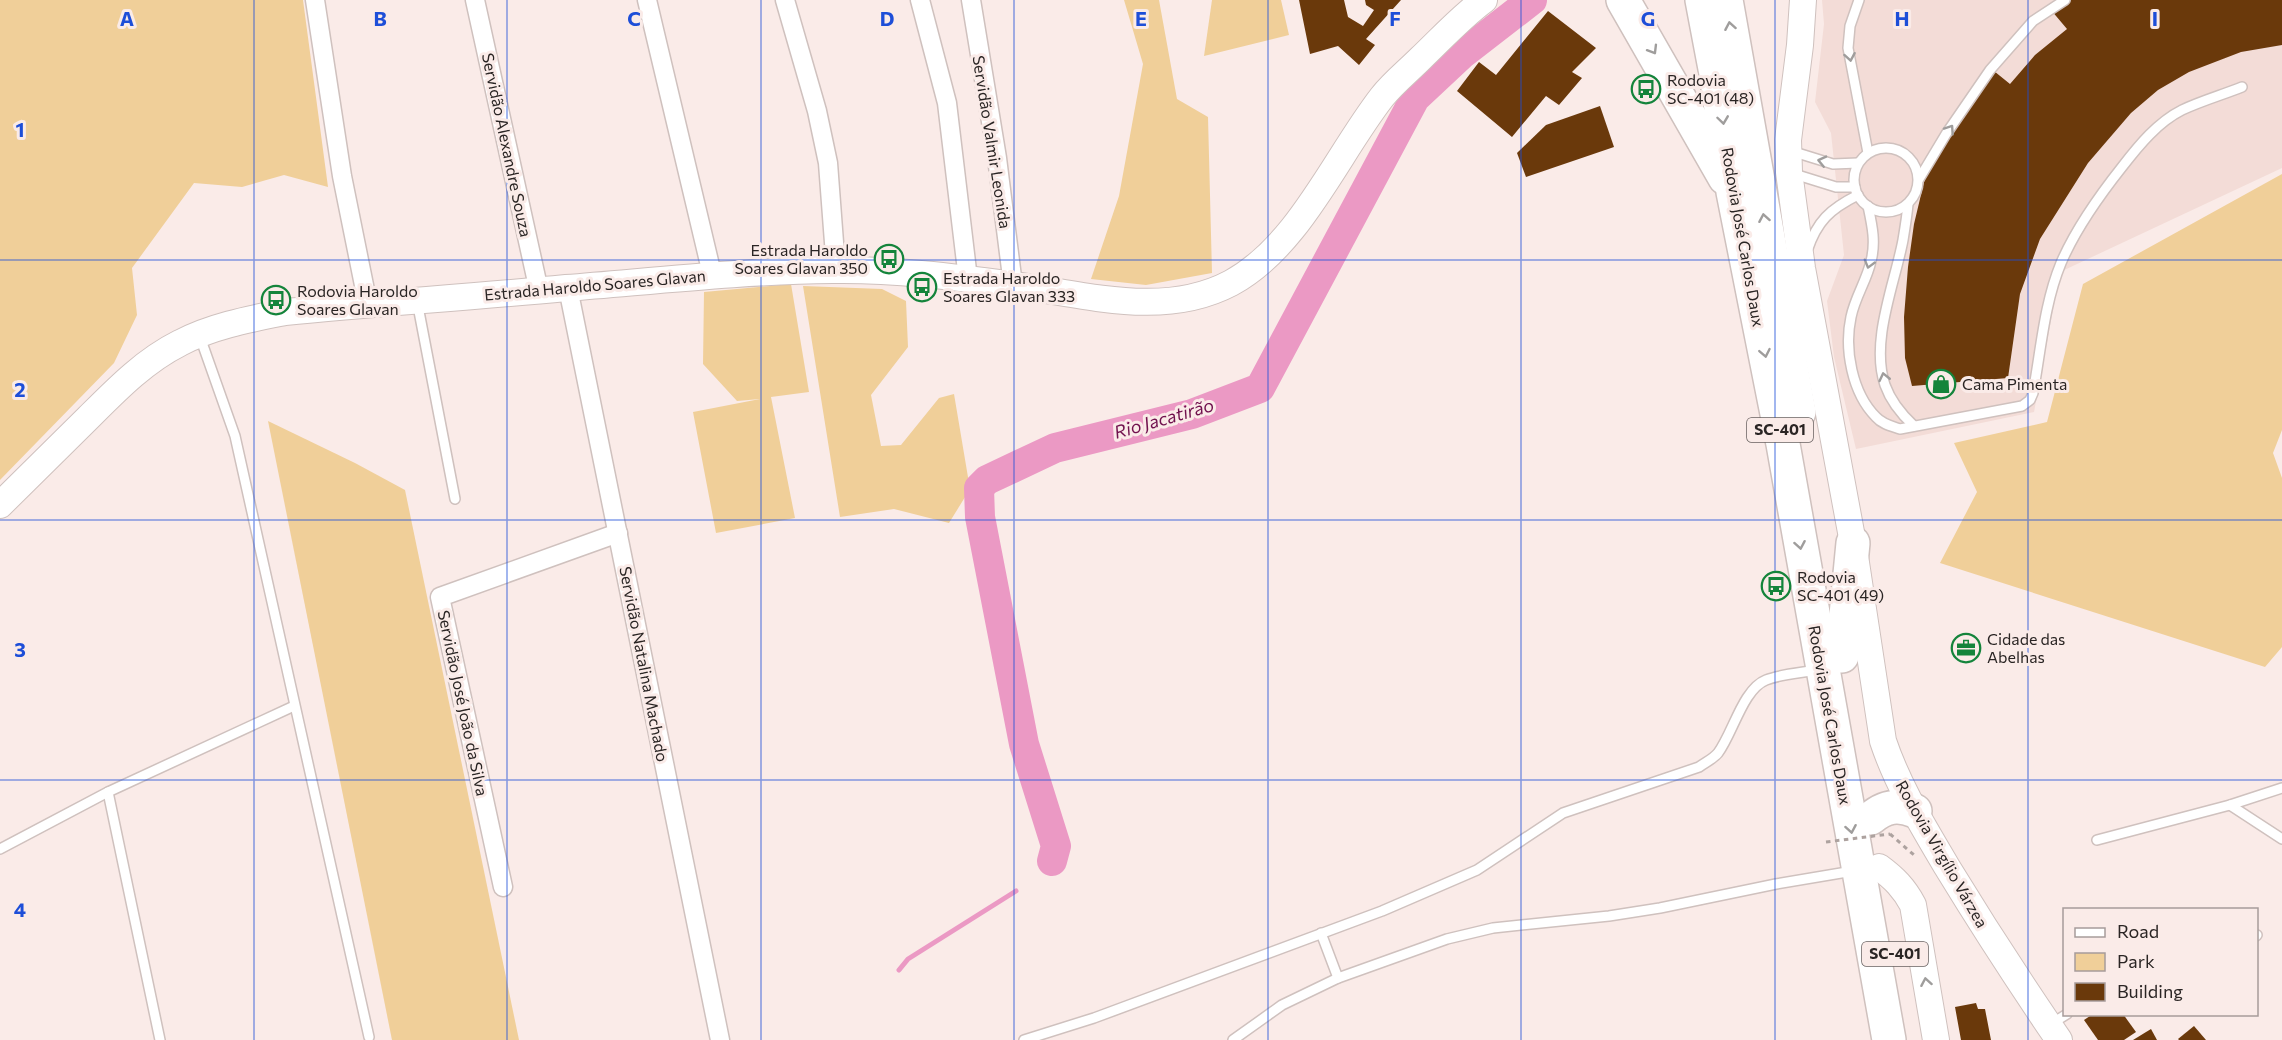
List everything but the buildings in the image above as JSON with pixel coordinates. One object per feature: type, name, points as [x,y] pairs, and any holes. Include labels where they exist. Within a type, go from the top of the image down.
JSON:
[{"type":"highway","points":[[1623,0],[1733,192]]},
{"type":"highway","name":"Rodovia José Carlos Daux","points":[[1702,0],[1716,74],[1733,192],[1783,444],[1832,662],[1881,826],[1869,868],[1889,1040]]},
{"type":"highway","name":"Rodovia José Carlos Daux","points":[[1726,0],[1832,662],[1869,868],[1911,1040]]},
{"type":"highway","points":[[1832,662],[1853,543]]},
{"type":"highway","points":[[1881,826],[1887,808],[1905,807],[1915,811]]},
{"type":"main road","name":"Estrada Haroldo Soares Glavan","points":[[0,505],[132,376],[169,349],[200,335],[247,320],[285,312],[711,274],[836,270],[924,274],[1120,300],[1154,302],[1200,295],[1227,285],[1249,272],[1267,255],[1310,205],[1383,96],[1466,13],[1484,0]]},
{"type":"main road","name":"Rodovia Virgílio Várzea","points":[[1803,0],[1788,161],[1802,268],[1853,543],[1883,741],[1891,765],[1915,811],[1975,913],[2058,1027]]},
{"type":"main road","points":[[1869,868],[1894,878],[1907,893],[1913,905],[1936,1040]]},
{"type":"street","points":[[315,0],[342,176],[368,305]]},
{"type":"street","name":"Servidão Alexandre Souza","points":[[475,0],[539,291]]},
{"type":"street","points":[[647,0],[711,274]]},
{"type":"street","points":[[785,0],[817,111],[828,163],[836,270]]},
{"type":"street","points":[[920,0],[947,103],[968,279]]},
{"type":"street","name":"Servidão Valmir Leonida","points":[[971,0],[997,158],[1013,285]]},
{"type":"street","name":"Servidão Natalina Machado","points":[[568,288],[720,1040]]},
{"type":"street","name":"Servidão José João da Silva","points":[[503,887],[440,597],[618,533]]},
{"type":"lane","points":[[1859,0],[1850,26],[1848,48],[1868,153]]},
{"type":"lane","points":[[1919,179],[1915,164],[1904,153],[1890,148],[1868,153],[1858,163],[1855,171],[1856,191],[1868,206],[1876,210],[1893,212],[1908,204],[1914,197],[1919,179],[1946,134],[1990,70],[2033,21],[2065,0]]},
{"type":"lane","points":[[1868,206],[1874,239],[1873,250],[1871,262],[1850,319],[1849,357],[1854,377],[1876,417],[1900,429],[2022,405],[2030,400],[2033,393],[2050,298],[2061,264],[2077,232],[2102,193],[2135,150],[2157,127],[2181,111],[2242,87]]},
{"type":"lane","points":[[1788,161],[1858,163]]},
{"type":"lane","points":[[1788,161],[1828,185],[1856,191]]},
{"type":"lane","points":[[1802,268],[1813,233],[1827,214],[1856,191]]},
{"type":"lane","points":[[1908,204],[1903,241],[1886,315],[1881,354],[1885,383],[1893,402],[1914,426]]},
{"type":"lane","points":[[417,301],[455,500]]},
{"type":"lane","points":[[200,335],[235,436],[369,1037]]},
{"type":"lane","points":[[1024,1040],[1084,1022],[1382,910],[1477,870],[1563,813],[1700,767],[1716,755],[1728,738],[1746,700],[1765,680],[1832,662]]},
{"type":"lane","points":[[0,849],[108,792],[294,706]]},
{"type":"lane","points":[[2097,840],[2230,805],[2282,788]]},
{"type":"lane","points":[[108,792],[160,1040]]},
{"type":"lane","points":[[2230,805],[2282,839]]},
{"type":"lane","points":[[1233,1040],[1282,1005],[1338,978],[1447,939],[1493,928],[1650,910],[1869,868]]},
{"type":"lane","points":[[1322,933],[1338,978]]},
{"type":"path","points":[[1826,842],[1881,826],[1919,860]]},
{"type":"shaded area","points":[[1822,0],[2282,0],[2282,168],[2060,272],[2034,412],[1856,449],[1834,357],[1827,301],[1844,255],[1831,133],[1815,102],[1824,24]]},
{"type":"green space","points":[[0,0],[303,0],[328,187],[284,175],[242,187],[194,183],[132,268],[137,315],[114,363],[0,480]]},
{"type":"green space","points":[[1124,0],[1159,0],[1177,99],[1208,117],[1212,273],[1146,285],[1091,279],[1119,196],[1143,64]]},
{"type":"green space","points":[[1212,0],[1281,0],[1289,35],[1204,56]]},
{"type":"green space","points":[[2282,174],[2282,430],[2273,453],[2282,478],[2282,647],[2265,667],[1940,563],[1977,492],[1954,443],[2047,422],[2083,284]]},
{"type":"green space","points":[[791,284],[809,392],[771,397],[795,518],[716,533],[693,412],[760,399],[737,401],[703,364],[704,292]]},
{"type":"green space","points":[[803,286],[882,289],[906,301],[908,347],[871,395],[881,446],[901,445],[939,398],[954,394],[970,489],[949,523],[894,509],[840,517]]},
{"type":"green space","points":[[268,421],[405,490],[519,1040],[392,1040]]},
{"type":"waterway","name":"Rio Jacatirão","points":[[1052,861],[1056,846],[1024,744],[980,517],[979,488],[987,480],[1055,448],[1192,414],[1260,388],[1415,98],[1461,55],[1532,0]]},
{"type":"waterway","points":[[899,970],[908,959],[1016,891]]},
{"type":"place","name":"Rodovia SC-401 (48)","points":[[1646,89]]},
{"type":"place","name":"Estrada Haroldo Soares Glavan 350","points":[[889,259]]},
{"type":"place","name":"Estrada Haroldo Soares Glavan 333","points":[[922,287]]},
{"type":"place","name":"Rodovia Haroldo Soares Glavan","points":[[276,300]]},
{"type":"place","name":"Cama Pimenta","points":[[1941,384]]},
{"type":"place","name":"Rodovia SC-401 (49)","points":[[1776,586]]},
{"type":"place","name":"Cidade das Abelhas","points":[[1966,648]]}]
